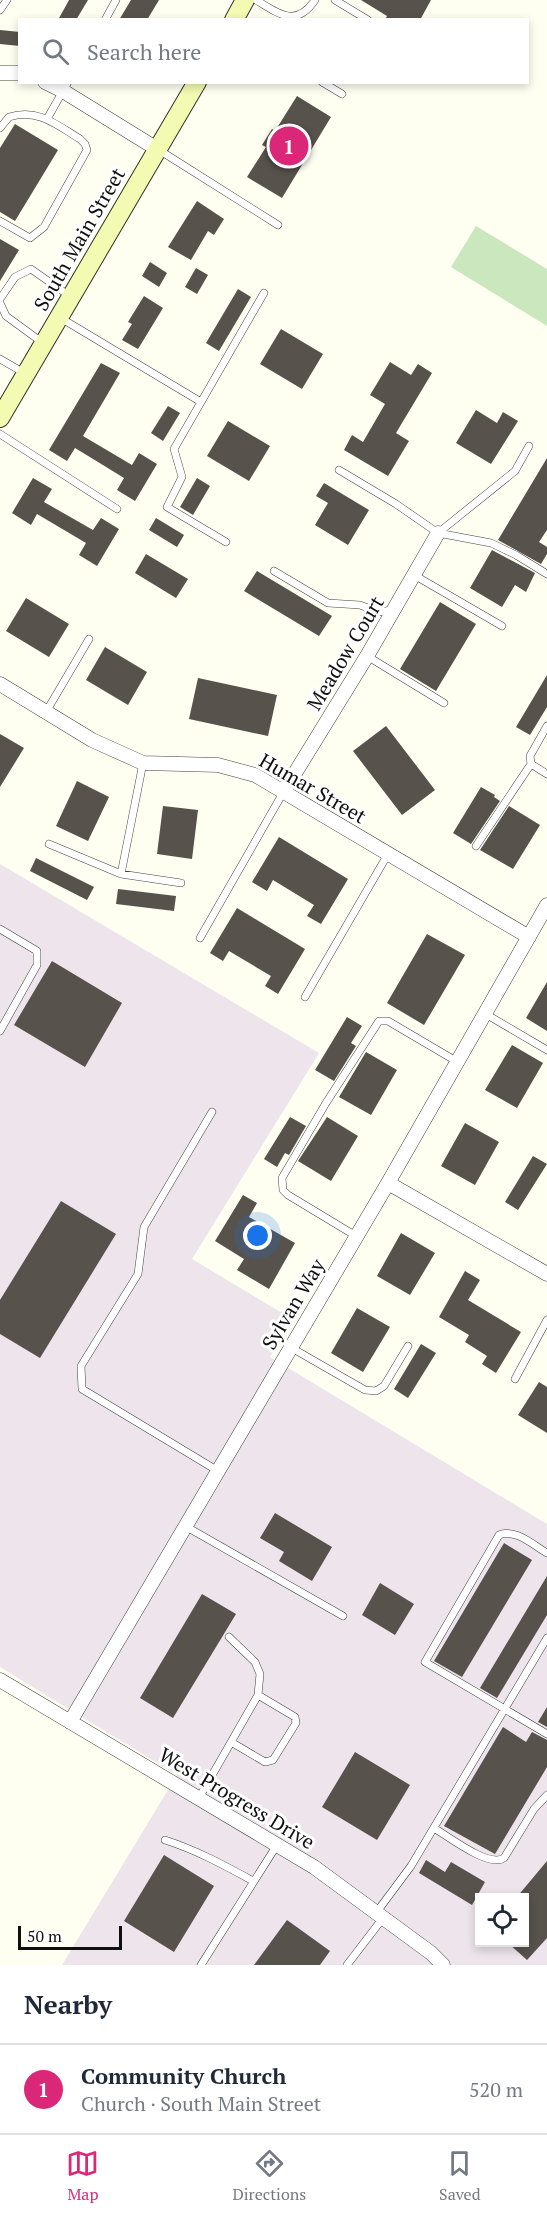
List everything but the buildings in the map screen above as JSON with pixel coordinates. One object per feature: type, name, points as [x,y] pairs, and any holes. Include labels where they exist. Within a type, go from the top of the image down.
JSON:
[{"type":"main road","points":[[235,18],[245,0]]},
{"type":"main road","name":"South Main Street","points":[[0,418],[196,84]]},
{"type":"street","points":[[0,73],[18,73]]},
{"type":"street","points":[[66,87],[157,149]]},
{"type":"street","name":"Meadow Court","points":[[284,791],[367,656],[438,533]]},
{"type":"street","name":"Humar Street","points":[[0,684],[92,740],[143,763],[218,765],[237,768],[255,775],[529,937]]},
{"type":"street","name":"Sylvan Way","points":[[70,1722],[388,1183],[547,905]]},
{"type":"street","points":[[388,1183],[547,1274]]},
{"type":"street","name":"West Progress Drive","points":[[0,1680],[314,1867],[431,1953],[443,1965]]},
{"type":"lane","points":[[0,10],[7,0]]},
{"type":"lane","points":[[106,18],[116,0]]},
{"type":"lane","points":[[256,0],[281,15],[295,17],[309,9],[315,0]]},
{"type":"lane","points":[[335,0],[365,18]]},
{"type":"lane","points":[[325,84],[342,94]]},
{"type":"lane","points":[[47,119],[66,87]]},
{"type":"lane","points":[[0,128],[9,117],[18,114],[39,115],[80,139],[87,150],[39,232],[30,238],[0,221]]},
{"type":"lane","points":[[157,149],[278,225]]},
{"type":"lane","points":[[43,343],[6,316],[0,301],[15,277],[31,269],[71,297]]},
{"type":"lane","points":[[226,542],[167,507],[182,477],[174,449],[264,293]]},
{"type":"lane","points":[[59,317],[201,402]]},
{"type":"lane","points":[[0,359],[26,374]]},
{"type":"lane","points":[[0,434],[117,509]]},
{"type":"lane","points":[[438,533],[515,471],[529,446]]},
{"type":"lane","points":[[339,470],[396,504],[438,533],[491,543],[547,574]]},
{"type":"lane","points":[[274,571],[328,603],[360,605],[378,612],[393,610]]},
{"type":"lane","points":[[414,575],[502,626]]},
{"type":"lane","points":[[46,712],[89,639]]},
{"type":"lane","points":[[367,656],[444,702]]},
{"type":"lane","points":[[476,846],[531,764],[530,756],[547,726]]},
{"type":"lane","points":[[121,874],[143,763]]},
{"type":"lane","points":[[531,764],[547,774]]},
{"type":"lane","points":[[200,938],[284,791]]},
{"type":"lane","points":[[49,844],[121,874],[181,883]]},
{"type":"lane","points":[[305,997],[388,854]]},
{"type":"lane","points":[[0,929],[37,951],[37,965],[0,1031]]},
{"type":"lane","points":[[484,1012],[547,1050]]},
{"type":"lane","points":[[356,1236],[288,1196],[282,1190],[282,1178],[326,1103],[379,1021],[388,1021],[456,1061]]},
{"type":"lane","points":[[212,1112],[144,1227],[138,1274],[81,1366],[82,1389],[218,1471]]},
{"type":"lane","points":[[515,1378],[547,1320]]},
{"type":"lane","points":[[290,1347],[365,1390],[376,1391],[384,1386],[408,1346]]},
{"type":"lane","points":[[185,1526],[343,1616]]},
{"type":"lane","points":[[547,1553],[513,1533],[506,1532],[499,1535],[425,1662],[547,1734]]},
{"type":"lane","points":[[199,1798],[258,1695],[260,1674],[255,1662],[229,1637]]},
{"type":"lane","points":[[346,1965],[411,1866],[547,1638]]},
{"type":"lane","points":[[231,1742],[265,1762],[273,1760],[296,1723],[295,1717],[258,1695]]},
{"type":"lane","points":[[434,1828],[488,1860],[499,1862],[504,1858],[534,1809],[547,1796]]},
{"type":"lane","points":[[165,1840],[184,1846],[253,1881]]},
{"type":"lane","points":[[201,1965],[277,1845]]},
{"type":"shaded area","points":[[0,864],[319,1053],[192,1259],[292,1319],[270,1357],[547,1524],[547,1965],[62,1965],[177,1775],[0,1667]]},
{"type":"green space","points":[[476,226],[547,269],[547,326],[451,267]]},
{"type":"place","name":"Community Church","points":[[289,146]]}]
